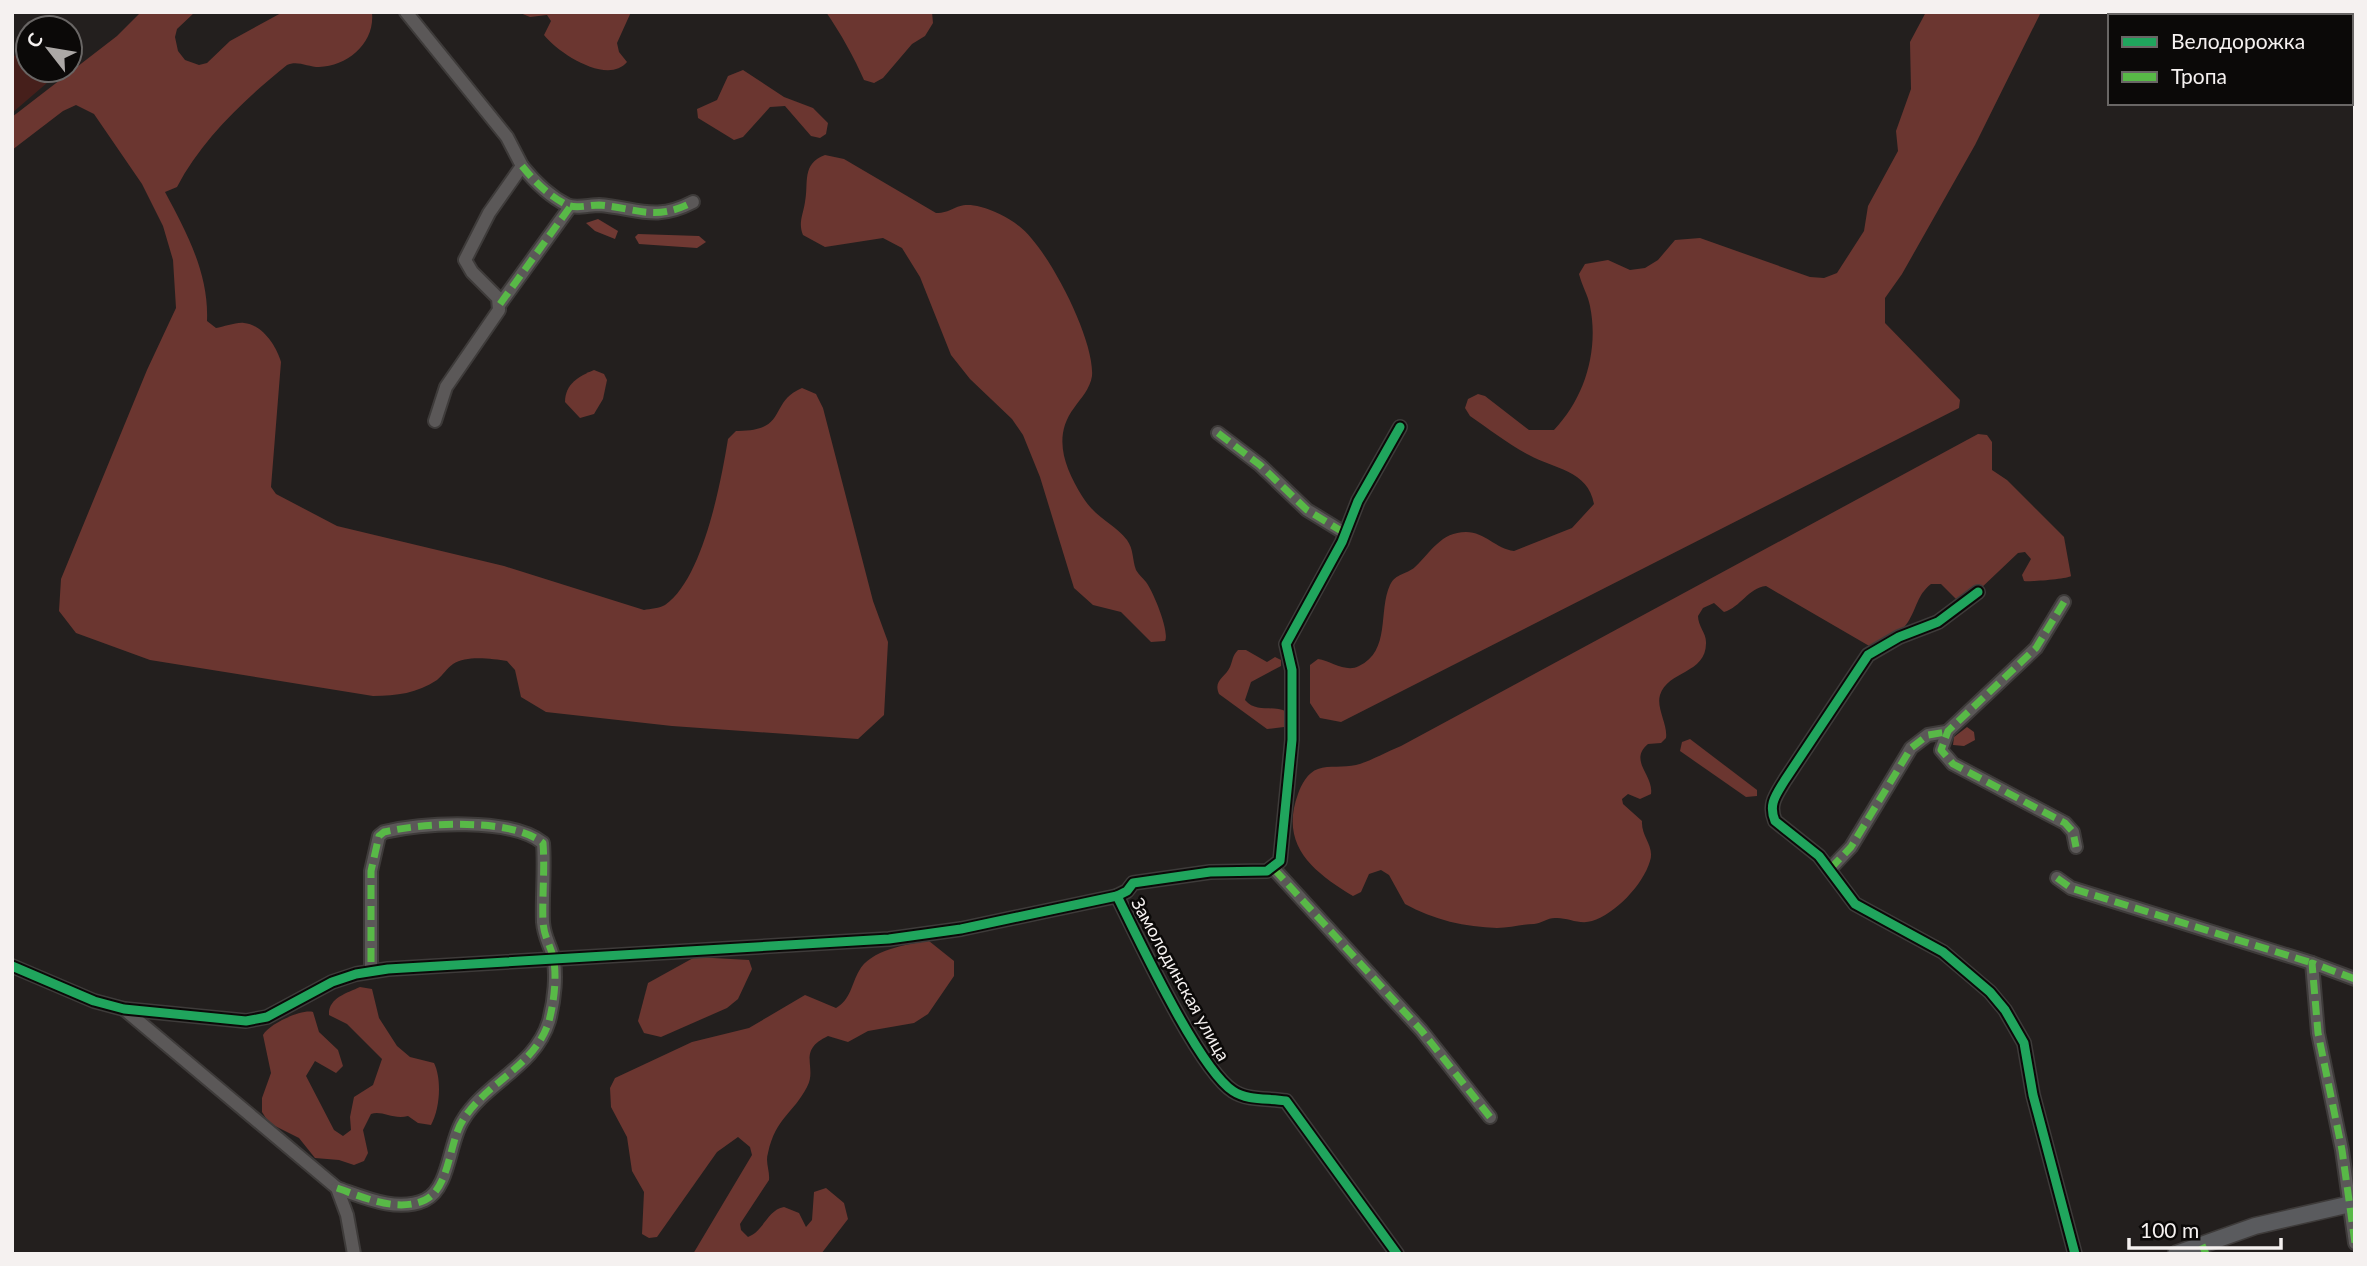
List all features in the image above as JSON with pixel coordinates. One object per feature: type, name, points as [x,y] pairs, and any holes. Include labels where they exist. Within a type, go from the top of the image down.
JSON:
[{"type":"street","points":[[406,12],[507,138],[522,166],[534,181],[570,207],[603,205],[654,215],[675,211],[693,202]]},
{"type":"street","points":[[500,303],[465,260],[488,213],[522,166]]},
{"type":"street","points":[[435,421],[446,387],[489,328],[500,303],[570,207]]},
{"type":"street","points":[[1117,896],[1127,891],[1133,883],[1158,878],[1274,869],[1280,861],[1286,822],[1292,740],[1293,681],[1286,644],[1342,542],[1343,532],[1378,462],[1400,427]]},
{"type":"street","points":[[1218,433],[1259,465],[1307,510],[1343,532]]},
{"type":"street","points":[[1978,593],[1932,626],[1899,637],[1868,655],[1772,801],[1771,810],[1776,821],[1830,869],[1855,904],[1943,952],[1990,992],[2004,1010],[2024,1043],[2033,1095],[2075,1254]]},
{"type":"street","points":[[2064,603],[2030,654],[1947,732],[1941,750],[1947,760],[2064,823],[2073,832],[2076,847]]},
{"type":"street","points":[[1830,869],[1851,847],[1911,748],[1928,735],[1947,732]]},
{"type":"street","points":[[12,967],[94,1001],[124,1009],[337,1188],[392,1204],[425,1199],[435,1191],[462,1120],[476,1102],[530,1055],[545,1031],[553,1000],[553,959],[544,938],[543,843],[520,832],[451,824],[390,831],[379,836],[371,871],[371,971]]},
{"type":"street","points":[[1274,869],[1421,1030],[1490,1117]]},
{"type":"street","points":[[2057,878],[2071,888],[2312,963],[2355,979]]},
{"type":"street","name":"Замолодинская улица","points":[[124,1009],[256,1020],[332,982],[371,971],[890,939],[1117,896],[1156,972],[1216,1076],[1245,1097],[1286,1101],[1397,1254]]},
{"type":"street","points":[[2312,963],[2318,1033],[2342,1150],[2355,1243]]},
{"type":"street","points":[[337,1188],[347,1215],[354,1254]]},
{"type":"street","points":[[2176,1254],[2204,1249],[2255,1226],[2351,1203]]},
{"type":"shaded area","points":[[141,12],[195,12],[177,29],[175,37],[178,51],[185,60],[199,65],[207,63],[230,41],[283,12],[372,13],[369,34],[358,51],[330,66],[295,63],[287,65],[226,121],[199,152],[177,187],[165,192],[195,254],[204,287],[207,321],[216,328],[237,323],[251,324],[268,337],[279,356],[281,362],[271,487],[276,494],[337,526],[504,566],[644,610],[655,608],[665,605],[678,592],[700,552],[715,504],[728,439],[736,431],[764,427],[771,422],[785,401],[802,388],[816,394],[823,408],[873,601],[888,642],[884,715],[858,739],[672,726],[546,712],[521,697],[515,670],[507,661],[480,658],[465,659],[453,664],[437,680],[414,691],[373,696],[150,660],[76,633],[59,611],[61,579],[147,370],[176,308],[173,260],[163,226],[142,184],[94,114],[76,105],[63,111],[12,150],[12,117],[55,84],[84,84],[84,61],[117,36]]},
{"type":"shaded area","points":[[518,12],[631,12],[617,43],[619,52],[627,62],[619,68],[608,70],[584,64],[551,43],[544,35],[551,21],[547,15],[530,17]]},
{"type":"shaded area","points":[[826,12],[932,12],[933,23],[925,36],[912,44],[883,78],[874,83],[864,80]]},
{"type":"shaded area","points":[[1926,12],[2041,12],[1975,145],[1902,274],[1885,298],[1885,323],[1960,400],[1959,408],[1341,722],[1320,718],[1310,703],[1310,665],[1318,659],[1354,668],[1369,659],[1380,641],[1390,585],[1395,578],[1412,570],[1443,539],[1457,533],[1473,533],[1514,551],[1572,528],[1594,504],[1591,493],[1577,477],[1514,446],[1470,416],[1465,408],[1468,399],[1478,394],[1485,396],[1529,430],[1554,430],[1565,417],[1581,388],[1591,356],[1593,339],[1590,306],[1579,274],[1585,264],[1608,260],[1630,270],[1645,268],[1658,260],[1675,240],[1700,238],[1810,277],[1824,278],[1837,273],[1864,231],[1868,206],[1898,151],[1896,131],[1911,89],[1910,42]]},
{"type":"shaded area","points":[[12,56],[14,84],[46,84],[12,113]]},
{"type":"shaded area","points":[[743,70],[784,97],[813,108],[828,123],[826,134],[820,138],[811,136],[785,106],[770,107],[743,137],[734,140],[698,118],[697,109],[717,100],[728,76]]},
{"type":"shaded area","points":[[825,155],[844,159],[936,213],[966,205],[996,212],[1019,226],[1043,254],[1068,296],[1091,360],[1092,376],[1089,385],[1067,419],[1064,430],[1062,441],[1066,463],[1070,475],[1088,504],[1122,534],[1129,544],[1136,570],[1149,587],[1160,612],[1165,641],[1151,642],[1121,612],[1093,605],[1074,588],[1040,477],[1023,435],[1012,419],[970,379],[951,355],[920,277],[902,248],[883,238],[825,247],[803,235],[801,223],[809,169],[812,163]]},
{"type":"shaded area","points":[[598,219],[618,231],[615,239],[595,231],[586,223]]},
{"type":"shaded area","points":[[638,234],[699,236],[706,242],[697,248],[639,244],[635,237]]},
{"type":"shaded area","points":[[594,370],[604,374],[607,380],[603,399],[594,414],[580,418],[565,402],[567,390],[574,381]]},
{"type":"shaded area","points":[[1978,434],[1987,435],[1992,442],[1992,470],[2007,480],[2064,537],[2071,576],[2024,581],[2022,575],[2031,559],[2025,552],[2018,553],[1979,590],[1957,600],[1941,584],[1931,584],[1920,597],[1905,627],[1871,647],[1766,586],[1754,590],[1730,610],[1724,612],[1714,603],[1703,608],[1698,616],[1706,639],[1705,652],[1694,666],[1664,687],[1659,700],[1666,738],[1661,743],[1648,744],[1640,756],[1651,794],[1640,799],[1628,794],[1622,799],[1623,804],[1642,821],[1651,851],[1650,861],[1635,889],[1610,912],[1587,922],[1555,918],[1502,928],[1462,924],[1438,918],[1405,904],[1389,875],[1381,870],[1369,874],[1361,892],[1353,896],[1325,877],[1304,856],[1293,828],[1293,812],[1301,787],[1314,771],[1327,767],[1356,765],[1401,746]]},
{"type":"shaded area","points":[[1238,650],[1246,650],[1267,662],[1275,657],[1281,660],[1281,666],[1251,682],[1245,700],[1255,707],[1287,712],[1284,727],[1267,729],[1219,694],[1217,685],[1228,671]]},
{"type":"shaded area","points":[[1967,727],[1974,732],[1975,740],[1964,746],[1953,745],[1954,737]]},
{"type":"shaded area","points":[[1690,739],[1757,790],[1757,796],[1746,797],[1680,751],[1682,742]]},
{"type":"shaded area","points":[[929,941],[954,961],[954,976],[928,1014],[914,1023],[868,1031],[848,1042],[828,1036],[813,1047],[807,1087],[780,1123],[771,1141],[767,1156],[769,1180],[740,1224],[741,1230],[748,1237],[758,1230],[773,1212],[784,1207],[799,1213],[806,1227],[812,1220],[814,1192],[826,1188],[844,1203],[848,1219],[821,1254],[693,1254],[752,1155],[750,1147],[738,1137],[717,1152],[657,1237],[649,1238],[642,1234],[644,1192],[632,1171],[627,1137],[611,1107],[610,1088],[615,1078],[692,1042],[749,1028],[805,995],[836,1008],[845,1000],[859,971],[871,958],[890,949]]},
{"type":"shaded area","points":[[695,957],[749,960],[752,969],[738,999],[727,1008],[661,1037],[644,1033],[638,1021],[648,983]]},
{"type":"shaded area","points":[[360,987],[372,989],[379,1018],[397,1046],[410,1057],[434,1063],[439,1094],[431,1125],[418,1123],[408,1116],[371,1114],[363,1130],[368,1153],[364,1161],[354,1165],[339,1160],[315,1158],[299,1138],[269,1123],[262,1112],[262,1098],[271,1073],[263,1035],[286,1018],[313,1012],[319,1032],[338,1050],[343,1066],[336,1073],[315,1061],[306,1076],[334,1130],[343,1136],[351,1130],[350,1117],[354,1097],[373,1085],[382,1059],[347,1024],[329,1015],[335,1000]]},
{"type":"marked path","points":[[522,166],[548,193],[571,206],[599,205],[657,213],[693,202]]},
{"type":"marked path","points":[[500,304],[570,207]]},
{"type":"marked path","points":[[1218,433],[1260,465],[1307,510],[1343,532]]},
{"type":"marked path","points":[[2064,602],[2036,648],[1948,731],[1941,750],[1953,764],[2065,823],[2073,832],[2076,847]]},
{"type":"marked path","points":[[1830,869],[1851,847],[1911,748],[1928,735],[1946,732]]},
{"type":"marked path","points":[[337,1188],[392,1204],[414,1204],[425,1200],[440,1185],[463,1120],[484,1095],[522,1063],[542,1037],[551,1013],[555,978],[554,961],[543,922],[543,843],[510,829],[466,824],[421,826],[384,832],[379,836],[371,871],[371,971]]},
{"type":"marked path","points":[[1274,869],[1421,1030],[1490,1117]]},
{"type":"marked path","points":[[2057,878],[2071,888],[2312,963]]},
{"type":"marked path","points":[[2355,979],[2312,963],[2318,1033],[2342,1150],[2355,1243]]},
{"type":"marked path","points":[[2202,1245],[2206,1254]]},
{"type":"cycle path","points":[[1117,896],[1127,891],[1133,883],[1210,872],[1267,871],[1280,861],[1292,740],[1292,670],[1286,644],[1342,542],[1358,501],[1400,427]]},
{"type":"cycle path","points":[[1978,592],[1938,622],[1899,637],[1868,655],[1779,790],[1772,810],[1775,821],[1819,856],[1855,904],[1943,952],[1990,992],[2005,1010],[2024,1043],[2033,1095],[2075,1254]]},
{"type":"cycle path","points":[[12,966],[94,1001],[124,1009],[246,1021],[267,1017],[332,982],[356,974],[388,969],[889,939],[961,929],[1117,896],[1170,1001],[1203,1057],[1219,1078],[1239,1094],[1258,1099],[1286,1101],[1397,1254]]}]
